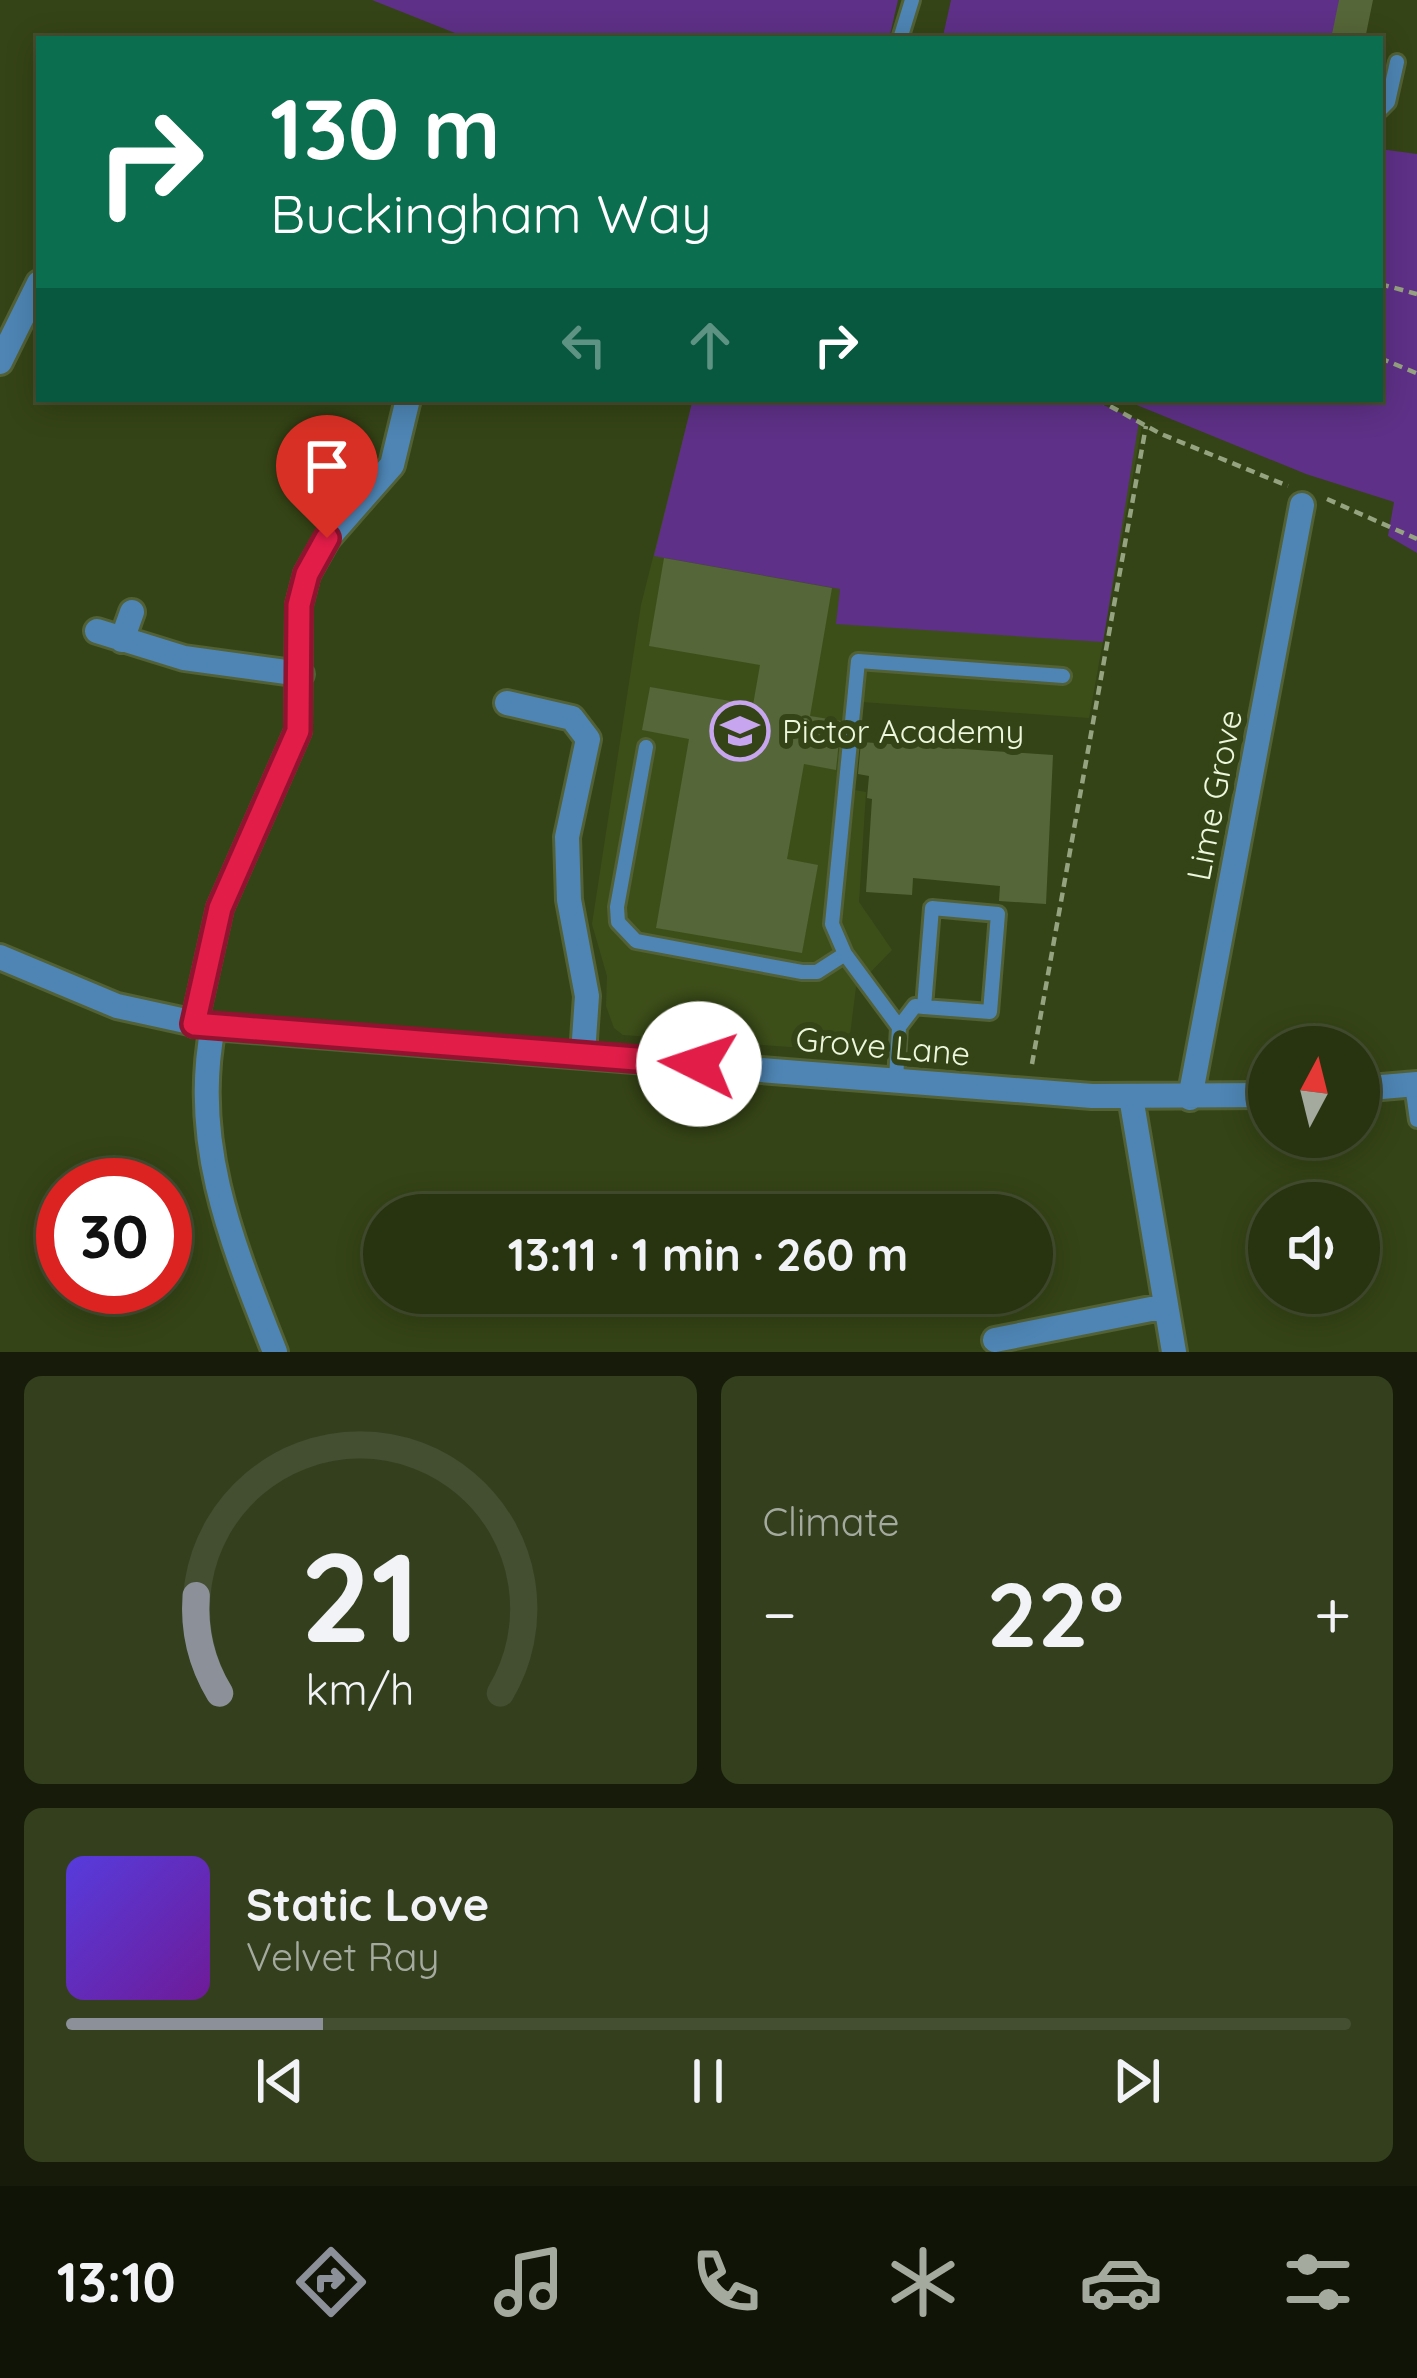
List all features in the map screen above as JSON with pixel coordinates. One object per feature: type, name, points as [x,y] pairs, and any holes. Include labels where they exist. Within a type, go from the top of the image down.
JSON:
[{"type":"street","points":[[0,362],[36,289]]},
{"type":"street","points":[[275,1352],[214,1183],[203,1025],[220,908],[293,747],[301,674],[299,605],[307,574],[327,538],[392,465],[407,402]]},
{"type":"street","name":"Lime Grove","points":[[1190,1098],[1309,498]]},
{"type":"street","points":[[122,640],[132,612]]},
{"type":"street","points":[[97,631],[184,658],[301,674]]},
{"type":"street","points":[[507,703],[532,717],[572,718],[588,739],[567,837],[569,900],[587,996],[583,1054]]},
{"type":"street","name":"Grove Lane","points":[[0,957],[117,1006],[203,1025],[1022,1091],[1131,1097],[1248,1096]]},
{"type":"street","points":[[1380,1087],[1415,1084]]},
{"type":"street","points":[[1131,1097],[1174,1352]]},
{"type":"street","points":[[995,1340],[1166,1306]]},
{"type":"lane","points":[[901,36],[912,0]]},
{"type":"lane","points":[[1383,107],[1397,62]]},
{"type":"lane","points":[[899,1027],[845,954],[832,924],[858,662],[1063,676]]},
{"type":"lane","points":[[646,747],[617,907],[625,932],[636,940],[802,972],[818,972],[845,954]]},
{"type":"lane","points":[[896,1080],[899,1027],[915,1006],[990,1012],[998,914],[932,908],[924,1006]]},
{"type":"lane","points":[[1415,1084],[1417,1120]]},
{"type":"path","points":[[1383,285],[1417,294]]},
{"type":"path","points":[[1383,359],[1416,373]]},
{"type":"path","points":[[1103,402],[1309,498],[1417,539]]},
{"type":"path","points":[[1022,1091],[1032,1068],[1146,425]]},
{"type":"shaded area","points":[[372,0],[898,0],[890,36],[462,36]]},
{"type":"shaded area","points":[[951,0],[1370,0],[1364,36],[943,36]]},
{"type":"shaded area","points":[[1383,149],[1417,154],[1417,553],[1388,536],[1394,502],[1306,474],[1129,402],[1383,402]]},
{"type":"shaded area","name":"Pictor Academy","points":[[692,402],[1096,402],[1142,425],[1089,718],[862,702],[854,790],[866,792],[859,902],[892,950],[856,987],[848,1051],[623,1035],[614,1028],[606,1006],[607,976],[592,924],[641,605]]},
{"type":"shaded area","points":[[692,402],[1097,402],[1139,421],[1103,642],[836,624],[840,589],[654,556]]},
{"type":"building","points":[[1339,0],[1373,0],[1366,36],[1332,36]]},
{"type":"building","points":[[664,558],[832,588],[810,716],[841,721],[836,770],[804,764],[787,859],[818,865],[802,953],[656,928],[689,739],[642,730],[650,687],[753,705],[760,665],[649,646]]},
{"type":"building","points":[[861,742],[1053,755],[1046,904],[999,901],[1000,886],[913,878],[912,895],[866,892],[872,799],[867,798],[869,776],[858,774]]},
{"type":"place","name":"Pictor Academy","points":[[740,731]]},
{"type":"route","points":[[327,538],[307,574],[299,605],[298,731],[220,908],[194,1024],[699,1064]]}]
